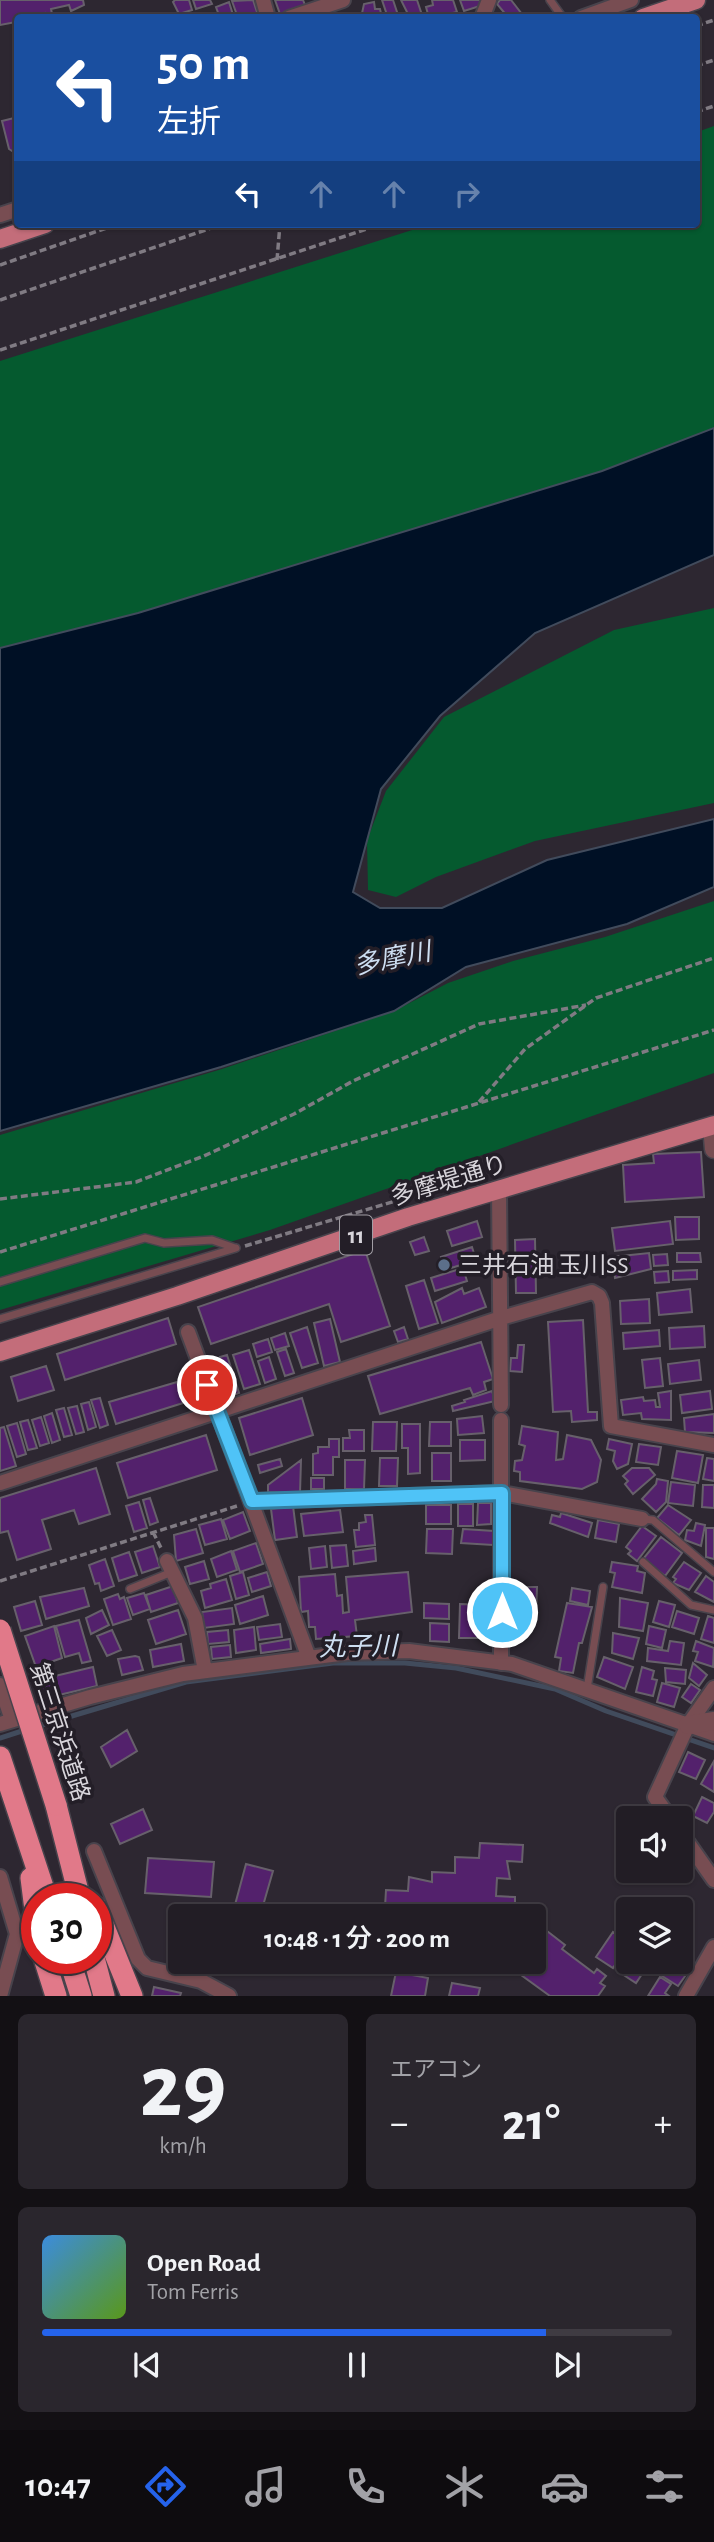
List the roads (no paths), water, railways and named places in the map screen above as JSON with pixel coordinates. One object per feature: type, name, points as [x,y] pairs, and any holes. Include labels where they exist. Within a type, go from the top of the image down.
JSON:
[{"type":"highway","name":"第三京浜道路","points":[[0,1630],[69,1849]]},
{"type":"highway","points":[[0,1757],[41,1883]]},
{"type":"highway","points":[[28,1848],[32,1883]]},
{"type":"highway","points":[[69,1849],[76,1883]]},
{"type":"highway","points":[[69,1849],[85,1883]]},
{"type":"highway","points":[[112,1947],[132,1996]]},
{"type":"highway","points":[[49,1974],[56,1996]]},
{"type":"highway","points":[[74,1974],[81,1996]]},
{"type":"highway","points":[[98,1974],[104,1996]]},
{"type":"main road","points":[[655,14],[696,0]]},
{"type":"main road","points":[[0,239],[33,228]]},
{"type":"main road","name":"多摩堤通り","points":[[0,1352],[499,1190],[713,1126]]},
{"type":"street","points":[[301,14],[343,0]]},
{"type":"street","points":[[592,14],[632,0]]},
{"type":"street","points":[[713,1126],[714,1149]]},
{"type":"street","points":[[499,1190],[501,1663]]},
{"type":"street","points":[[0,1483],[501,1318],[592,1292],[599,1296],[602,1303],[611,1426],[714,1445]]},
{"type":"street","points":[[188,1332],[309,1658]]},
{"type":"street","points":[[252,1501],[502,1493],[642,1519]]},
{"type":"street","points":[[170,1566],[195,1618],[205,1671]]},
{"type":"street","points":[[0,1685],[6,1722],[90,1697],[205,1671],[309,1658],[409,1651],[501,1663],[554,1676],[714,1734]]},
{"type":"street","points":[[661,1806],[655,1797],[688,1726],[714,1688]]},
{"type":"street","points":[[688,1726],[714,1721]]},
{"type":"street","points":[[693,1850],[714,1880]]},
{"type":"street","points":[[94,1851],[138,1959],[147,1968],[201,1981],[229,1996]]},
{"type":"street","points":[[0,1877],[17,1934],[1,1996]]},
{"type":"street","points":[[686,1996],[714,1947]]},
{"type":"lane","points":[[0,1282],[145,1238],[164,1243],[212,1240],[236,1248],[0,1319]]},
{"type":"lane","points":[[642,1519],[653,1521],[714,1572]]},
{"type":"lane","points":[[643,1562],[691,1605],[714,1610]]},
{"type":"lane","points":[[130,1589],[170,1566]]},
{"type":"lane","points":[[587,1689],[603,1587]]},
{"type":"lane","points":[[201,1981],[204,1974]]},
{"type":"water","name":"多摩川","points":[[714,428],[714,555],[535,633],[440,716],[381,789],[353,892],[380,908],[442,908],[547,860],[714,819],[714,887],[627,924],[466,967],[394,1011],[221,1067],[0,1131],[0,648],[138,613],[602,471]]},
{"type":"waterway","name":"丸子川","points":[[35,1727],[186,1682],[333,1663],[405,1663],[456,1668],[555,1689],[606,1711],[714,1748]]},
{"type":"waterway","name":"丸子川","points":[[0,1738],[25,1730]]},
{"type":"place","name":"三井石油 玉川SS","points":[[444,1265]]}]
